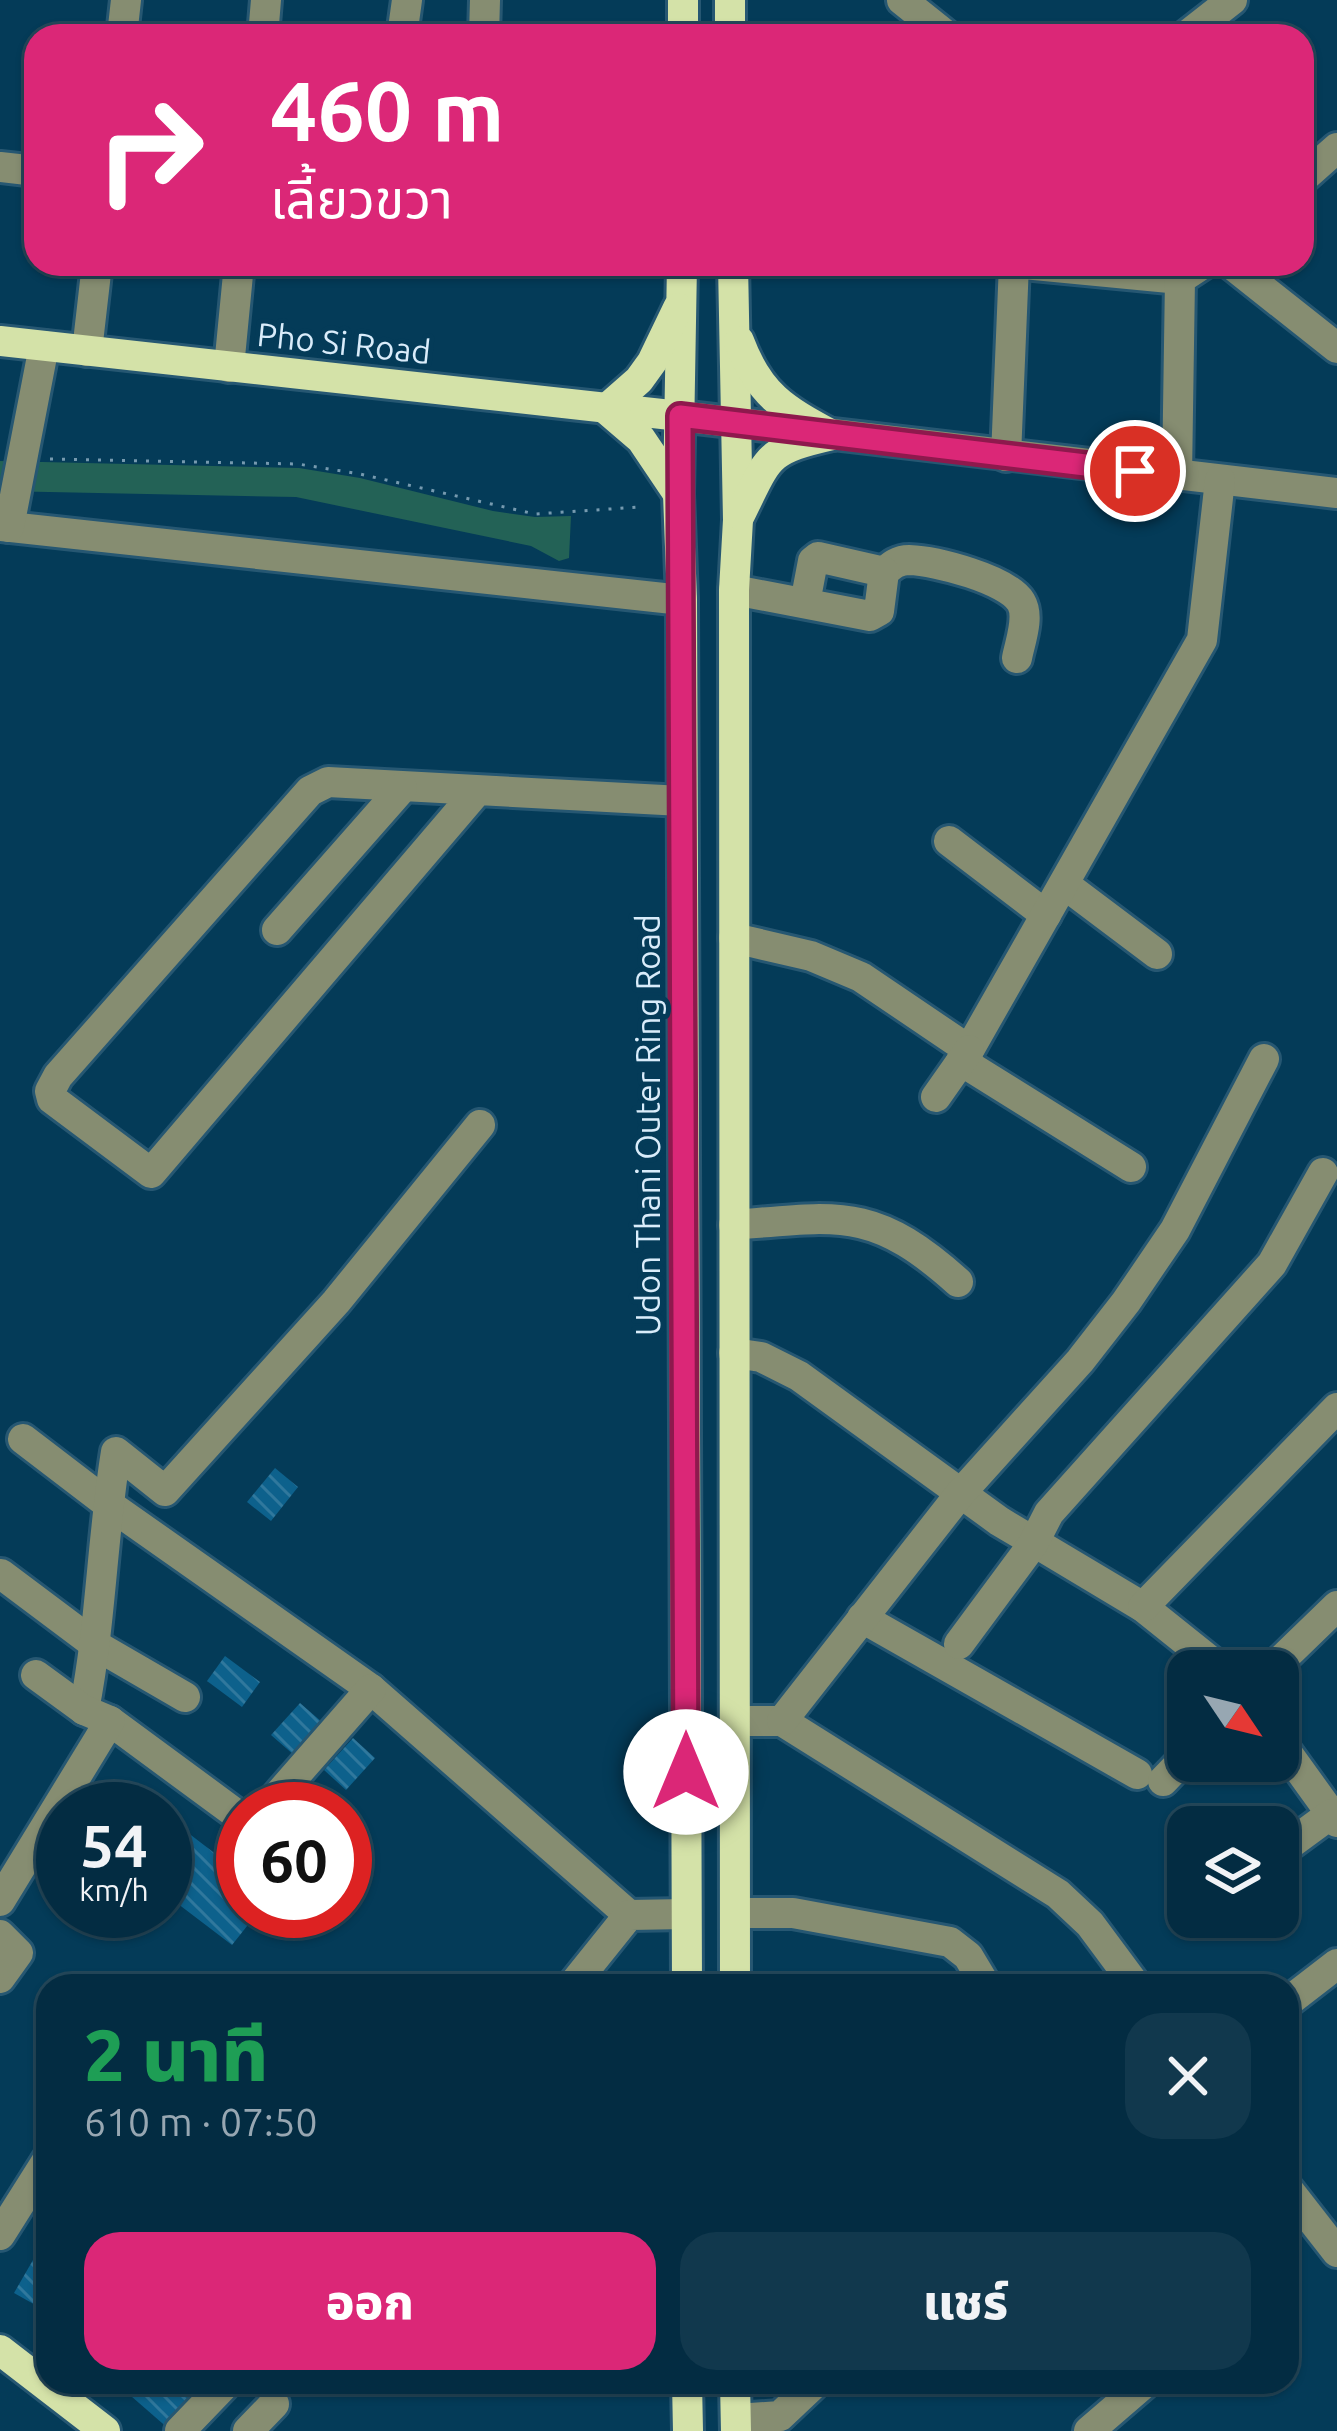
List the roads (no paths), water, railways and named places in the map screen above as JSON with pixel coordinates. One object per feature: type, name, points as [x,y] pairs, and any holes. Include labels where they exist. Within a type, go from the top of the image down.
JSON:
[{"type":"main road","name":"Udon Thani Outer Ring Road","points":[[682,276],[678,494],[686,1974]]},
{"type":"main road","points":[[734,276],[738,520],[734,590],[735,1974]]},
{"type":"main road","points":[[678,494],[641,439],[606,409],[652,362],[681,302]]},
{"type":"main road","points":[[734,328],[748,367],[767,394],[832,435]]},
{"type":"main road","name":"Pho Si Road","points":[[0,341],[680,416]]},
{"type":"main road","points":[[738,520],[761,471],[785,446],[832,435]]},
{"type":"main road","points":[[0,2350],[36,2378]]},
{"type":"main road","points":[[0,2367],[83,2431]]},
{"type":"main road","points":[[57,2394],[105,2431]]},
{"type":"main road","points":[[688,2394],[688,2431]]},
{"type":"main road","points":[[736,2394],[736,2425]]},
{"type":"street","points":[[902,0],[932,24]]},
{"type":"street","points":[[1201,24],[1232,0]]},
{"type":"street","points":[[1314,168],[1337,148]]},
{"type":"street","points":[[87,351],[96,276]]},
{"type":"street","points":[[229,367],[238,276]]},
{"type":"street","points":[[1006,456],[1014,276]]},
{"type":"street","points":[[1178,476],[1191,276]]},
{"type":"street","points":[[1247,276],[1337,348]]},
{"type":"street","points":[[44,346],[5,526],[682,600]]},
{"type":"street","points":[[680,416],[1337,493]]},
{"type":"street","points":[[936,1097],[965,1055],[1202,640],[1220,481]]},
{"type":"street","points":[[805,603],[813,561],[818,557],[884,572]]},
{"type":"street","points":[[734,590],[875,614],[884,572],[910,560],[997,581],[1021,601],[1025,611],[1017,658]]},
{"type":"street","points":[[477,791],[151,1173],[57,1106],[50,1091],[58,1076],[310,791],[328,782],[682,801]]},
{"type":"street","points":[[277,930],[402,788]]},
{"type":"street","points":[[949,841],[1046,915]]},
{"type":"street","points":[[1064,884],[1157,954]]},
{"type":"street","points":[[734,938],[811,956],[862,977],[965,1055],[1131,1167]]},
{"type":"street","points":[[782,1721],[960,1494],[1080,1361],[1126,1302],[1175,1230],[1264,1059]]},
{"type":"street","points":[[0,1901],[97,1716],[97,1646],[116,1452],[165,1491],[335,1302],[480,1125]]},
{"type":"street","points":[[959,1644],[1033,1544],[1049,1513],[1272,1264],[1323,1173]]},
{"type":"street","points":[[734,1225],[827,1217],[878,1226],[905,1238],[958,1282]]},
{"type":"street","points":[[734,1353],[780,1364],[960,1494],[1033,1544],[1143,1607],[1197,1650]]},
{"type":"street","points":[[1143,1607],[1337,1408]]},
{"type":"street","points":[[23,1439],[371,1689],[629,1915],[686,1914]]},
{"type":"street","points":[[1,1574],[97,1646],[185,1697]]},
{"type":"street","points":[[1292,1650],[1337,1606]]},
{"type":"street","points":[[862,1618],[1150,1778],[1167,1768]]},
{"type":"street","points":[[37,1675],[216,1800]]},
{"type":"street","points":[[290,1782],[371,1689]]},
{"type":"street","points":[[735,1721],[782,1721],[1058,1894],[1090,1924],[1127,1974]]},
{"type":"street","points":[[1299,1766],[1332,1806],[1299,1835]]},
{"type":"street","points":[[735,1913],[794,1912],[950,1942],[968,1956],[979,1974]]},
{"type":"street","points":[[582,1974],[629,1915]]},
{"type":"street","points":[[0,1935],[18,1953],[0,1978]]},
{"type":"street","points":[[1299,1993],[1337,1964]]},
{"type":"street","points":[[0,2235],[36,2178]]},
{"type":"street","points":[[1299,2203],[1337,2252]]},
{"type":"street","points":[[180,2431],[215,2394]]},
{"type":"street","points":[[736,2425],[780,2416],[803,2394]]},
{"type":"street","points":[[1101,2427],[1135,2394]]},
{"type":"street","points":[[248,2431],[274,2404]]}]
